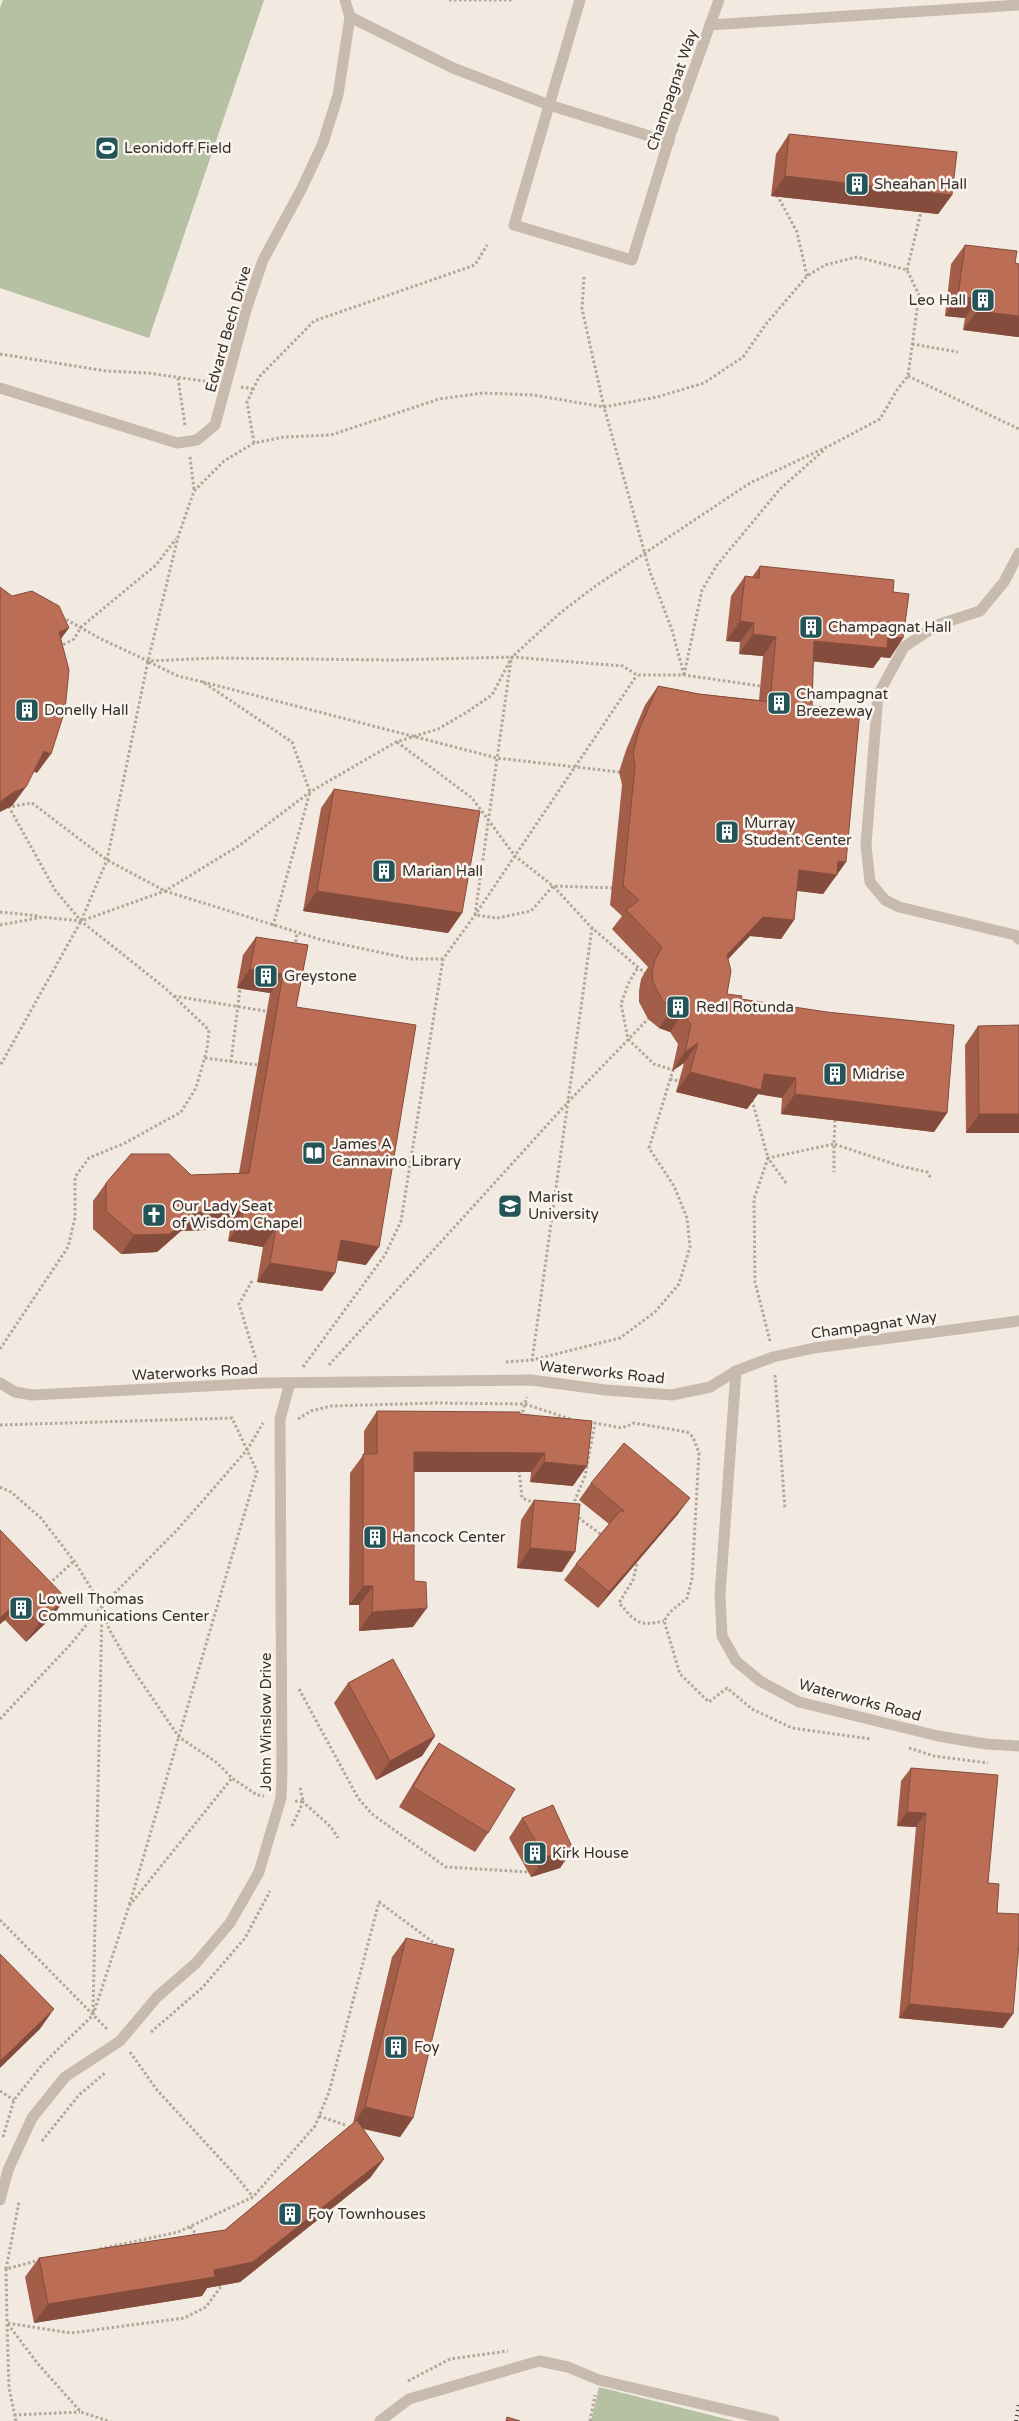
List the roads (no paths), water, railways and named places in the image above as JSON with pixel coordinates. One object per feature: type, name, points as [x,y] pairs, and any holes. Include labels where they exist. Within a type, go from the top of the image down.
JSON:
[{"type":"lane","name":"Edvard Bech Drive","points":[[0,388],[177,443],[197,440],[215,425],[246,310],[263,260],[301,190],[323,143],[338,95],[350,17],[345,0]]},
{"type":"lane","points":[[549,105],[580,0]]},
{"type":"lane","points":[[710,25],[719,0]]},
{"type":"lane","name":"Champagnat Way","points":[[549,105],[514,224],[632,260],[669,142],[710,25],[1019,5]]},
{"type":"lane","points":[[350,17],[453,68],[549,105],[669,142]]},
{"type":"lane","points":[[1019,553],[1004,582],[980,611],[937,625],[904,647],[878,695],[866,845],[870,882],[884,900],[899,907],[1015,935],[1019,939]]},
{"type":"lane","name":"Champagnat Way","points":[[736,1371],[773,1357],[814,1348],[1019,1321]]},
{"type":"lane","name":"Waterworks Road","points":[[0,1383],[15,1392],[49,1395],[265,1383],[531,1380],[606,1390],[672,1394],[710,1387],[736,1371]]},
{"type":"lane","name":"Waterworks Road","points":[[736,1371],[720,1596],[722,1636],[736,1661],[760,1681],[800,1702],[946,1738],[1019,1746]]},
{"type":"lane","name":"John Winslow Drive","points":[[0,2200],[8,2170],[32,2118],[65,2077],[120,2041],[157,1997],[196,1963],[230,1923],[259,1872],[280,1798],[282,1764],[280,1419],[290,1383]]},
{"type":"lane","points":[[380,2421],[409,2400],[539,2361],[568,2367],[598,2380],[774,2421]]},
{"type":"railway","points":[[1016,2421],[1019,2403]]},
{"type":"place","name":"Leonidoff Field","points":[[107,148]]},
{"type":"place","name":"Sheahan Hall","points":[[857,184]]},
{"type":"place","name":"Leo Hall","points":[[983,300]]},
{"type":"place","name":"Champagnat Hall","points":[[811,627]]},
{"type":"place","name":"Champagnat Breezeway","points":[[779,703]]},
{"type":"place","name":"Donelly Hall","points":[[27,710]]},
{"type":"place","name":"Murray Student Center","points":[[727,832]]},
{"type":"place","name":"Marian Hall","points":[[384,871]]},
{"type":"place","name":"Greystone","points":[[266,976]]},
{"type":"place","name":"Redl Rotunda","points":[[678,1007]]},
{"type":"place","name":"Midrise","points":[[835,1074]]},
{"type":"place","name":"James A Cannavino Library","points":[[314,1153]]},
{"type":"place","name":"Marist University","points":[[510,1206]]},
{"type":"place","name":"Our Lady Seat of Wisdom Chapel","points":[[154,1215]]},
{"type":"place","name":"Hancock Center","points":[[375,1537]]},
{"type":"place","name":"Lowell Thomas Communications Center","points":[[21,1608]]},
{"type":"place","name":"Kirk House","points":[[535,1853]]},
{"type":"place","name":"Foy","points":[[396,2047]]},
{"type":"place","name":"Foy Townhouses","points":[[290,2214]]}]
